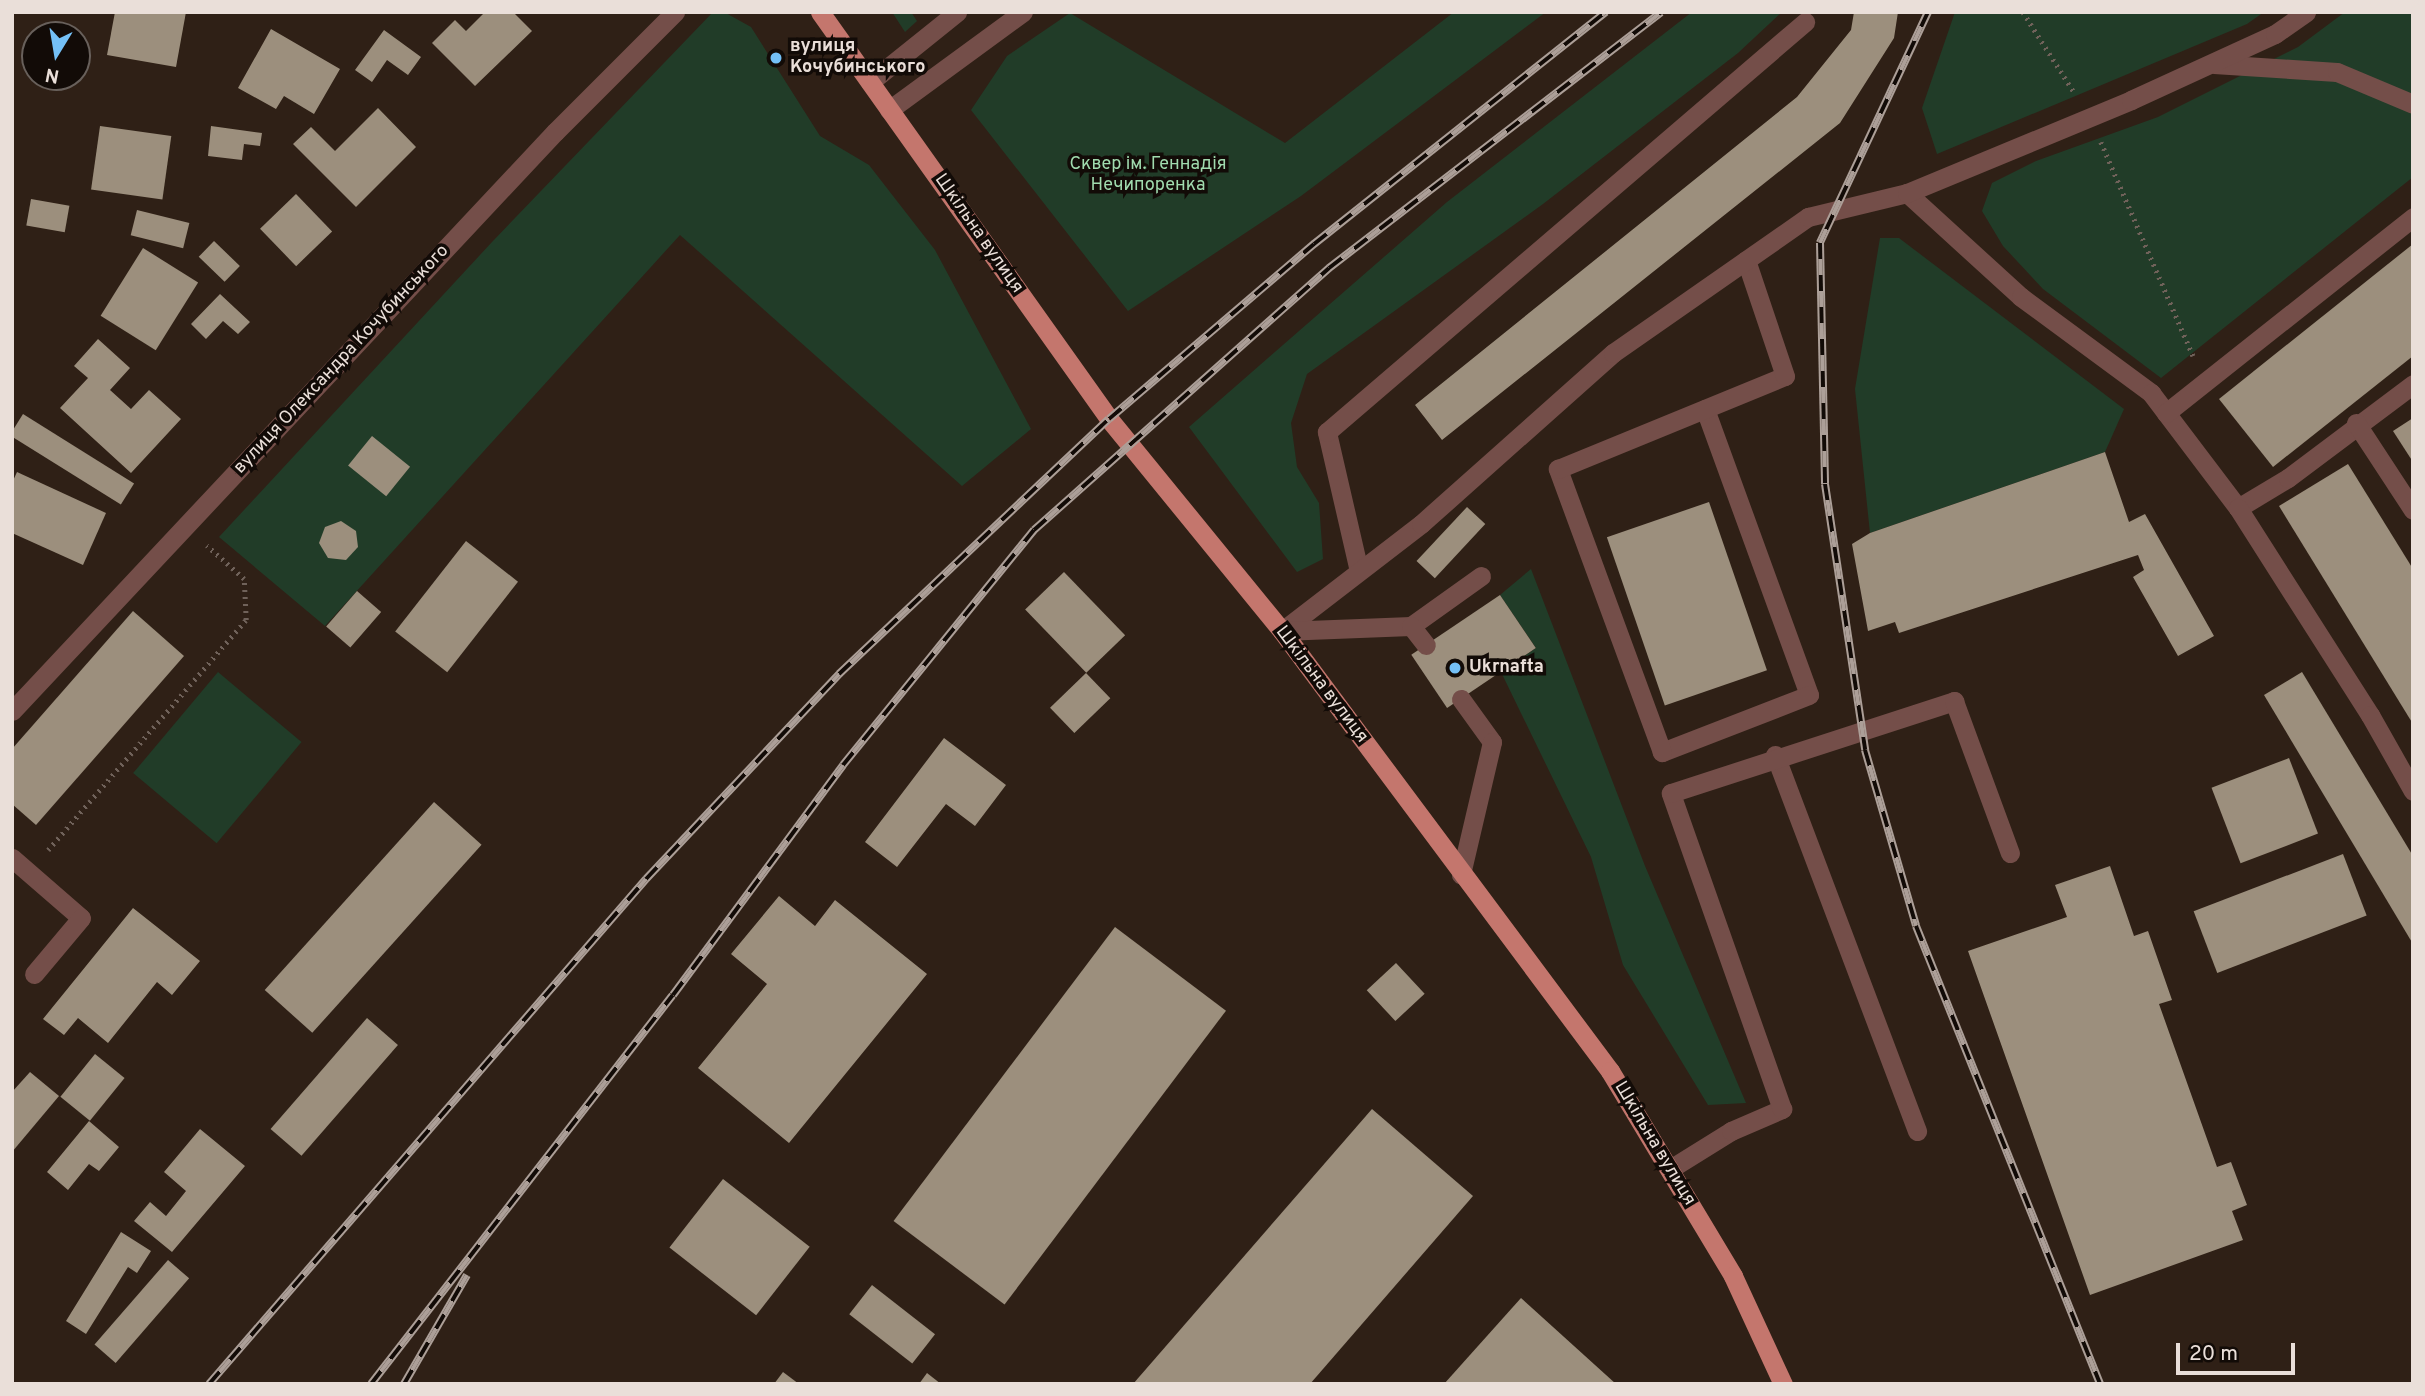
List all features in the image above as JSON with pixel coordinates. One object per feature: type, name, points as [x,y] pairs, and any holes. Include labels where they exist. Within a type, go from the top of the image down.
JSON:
[{"type":"main road","name":"Шкільна вулиця","points":[[820,12],[1109,419],[1282,631],[1610,1071],[1734,1276],[1783,1384]]},
{"type":"street","name":"вулиця Олександра Кочубинського","points":[[12,710],[555,132],[676,12]]},
{"type":"street","points":[[870,82],[957,12]]},
{"type":"street","points":[[890,110],[1023,12]]},
{"type":"street","points":[[1282,631],[1420,524],[1613,353],[1808,217],[1907,193],[2209,64],[2275,34],[2306,12]]},
{"type":"street","points":[[1359,571],[1327,432],[1805,22]]},
{"type":"street","points":[[2209,64],[2337,72],[2413,104]]},
{"type":"street","points":[[1907,193],[2021,297],[2151,393],[2238,508],[2370,715],[2413,791]]},
{"type":"street","points":[[2166,413],[2413,217]]},
{"type":"street","points":[[1705,409],[1809,695],[1662,752],[1558,469],[1705,409],[1786,376],[1746,260]]},
{"type":"street","points":[[2238,508],[2288,478],[2356,423],[2413,384]]},
{"type":"street","points":[[2356,423],[2413,510]]},
{"type":"street","points":[[1282,631],[1412,626],[1480,576]]},
{"type":"street","points":[[1412,626],[1426,645]]},
{"type":"street","points":[[1461,699],[1492,742],[1461,874]]},
{"type":"street","points":[[1670,1169],[1731,1131],[1782,1109],[1671,793],[1775,755],[1954,701],[2010,853]]},
{"type":"street","points":[[1775,755],[1917,1131]]},
{"type":"street","points":[[12,858],[81,918],[34,974]]},
{"type":"path","points":[[2023,12],[2090,117],[2204,383]]},
{"type":"path","points":[[29,872],[246,620],[244,579],[185,527]]},
{"type":"green space","points":[[713,12],[724,12],[751,27],[820,136],[869,165],[935,250],[1031,429],[962,486],[680,235],[325,626],[219,537],[492,242]]},
{"type":"green space","points":[[892,12],[911,12],[917,21],[905,32]]},
{"type":"green space","name":"Сквер ім. Геннадія Нечипоренка","points":[[1454,12],[1546,12],[1301,196],[1128,311],[971,110],[1007,56],[1070,13],[1285,143]]},
{"type":"green space","points":[[1692,12],[1782,12],[1738,53],[1543,204],[1307,374],[1291,423],[1297,467],[1319,503],[1323,559],[1297,572],[1189,427],[1447,202]]},
{"type":"green space","points":[[1955,12],[2264,12],[2247,24],[1937,154],[1922,108]]},
{"type":"green space","points":[[2345,12],[2413,12],[2413,177],[2161,378],[2043,289],[2003,246],[1982,211],[1992,183],[2036,161],[2158,117],[2298,47]]},
{"type":"green space","points":[[1880,238],[1899,238],[2124,409],[2105,452],[1870,533],[1855,389]]},
{"type":"green space","points":[[1531,569],[1645,866],[1746,1103],[1708,1105],[1623,965],[1591,857],[1501,672],[1536,648],[1500,595]]},
{"type":"green space","points":[[218,672],[301,742],[217,843],[133,773]]},
{"type":"building","points":[[115,12],[186,12],[176,67],[107,55]]},
{"type":"building","points":[[485,12],[513,12],[532,31],[475,86],[432,43],[455,20],[466,31]]},
{"type":"building","points":[[1854,12],[1898,12],[1894,38],[1840,123],[1442,440],[1415,405],[1797,97],[1851,30]]},
{"type":"building","points":[[271,29],[340,69],[314,114],[284,96],[276,109],[238,88]]},
{"type":"building","points":[[384,30],[421,57],[408,75],[387,60],[372,82],[355,70]]},
{"type":"building","points":[[378,108],[416,147],[356,207],[293,144],[311,127],[335,151]]},
{"type":"building","points":[[100,126],[171,136],[162,199],[91,189]]},
{"type":"building","points":[[211,126],[262,133],[260,146],[244,144],[242,160],[208,156]]},
{"type":"building","points":[[296,194],[332,231],[296,266],[260,229]]},
{"type":"building","points":[[31,199],[69,206],[65,232],[26,226]]},
{"type":"building","points":[[137,210],[189,223],[183,248],[131,235]]},
{"type":"building","points":[[214,241],[240,266],[225,282],[199,257]]},
{"type":"building","points":[[2413,244],[2413,356],[2273,467],[2219,399]]},
{"type":"building","points":[[143,248],[198,282],[156,350],[101,316]]},
{"type":"building","points":[[220,294],[250,322],[238,334],[223,321],[206,339],[191,324]]},
{"type":"building","points":[[98,339],[130,368],[110,390],[131,409],[149,390],[181,419],[131,473],[60,408],[88,378],[74,366]]},
{"type":"building","points":[[23,414],[134,483],[121,505],[12,437],[12,432]]},
{"type":"building","points":[[2413,418],[2413,462],[2393,431]]},
{"type":"building","points":[[372,436],[410,467],[386,496],[348,466]]},
{"type":"building","points":[[2105,452],[2129,522],[2145,514],[2214,636],[2178,656],[2133,577],[2144,570],[2138,555],[1899,633],[1895,622],[1868,631],[1852,544],[1870,533]]},
{"type":"building","points":[[2348,464],[2413,569],[2413,724],[2279,506]]},
{"type":"building","points":[[17,472],[106,513],[83,565],[12,533],[12,483]]},
{"type":"building","points":[[1709,502],[1767,670],[1665,705],[1607,537]]},
{"type":"building","points":[[1467,507],[1485,524],[1435,578],[1417,561]]},
{"type":"building","points":[[341,521],[356,531],[358,547],[346,560],[328,558],[319,543],[325,527]]},
{"type":"building","points":[[466,541],[518,582],[447,672],[395,632]]},
{"type":"building","points":[[1064,572],[1125,635],[1086,673],[1025,610]]},
{"type":"building","points":[[357,591],[381,612],[350,647],[326,626]]},
{"type":"building","points":[[1500,595],[1536,648],[1447,708],[1411,655]]},
{"type":"building","points":[[133,611],[184,656],[36,825],[12,804],[12,749]]},
{"type":"building","points":[[2302,672],[2413,856],[2413,944],[2264,695]]},
{"type":"building","points":[[1086,673],[1110,698],[1074,733],[1050,708]]},
{"type":"building","points":[[944,738],[1006,785],[975,826],[946,804],[897,867],[865,842]]},
{"type":"building","points":[[2289,758],[2318,834],[2241,863],[2212,788]]},
{"type":"building","points":[[434,802],[482,845],[312,1033],[265,990]]},
{"type":"building","points":[[2343,854],[2367,916],[2217,973],[2194,911]]},
{"type":"building","points":[[2110,866],[2134,936],[2148,931],[2172,1000],[2159,1004],[2217,1167],[2231,1162],[2247,1205],[2232,1211],[2243,1240],[2090,1295],[1968,951],[2067,917],[2055,885]]},
{"type":"building","points":[[779,896],[815,926],[835,900],[927,974],[789,1143],[698,1068],[767,984],[731,954]]},
{"type":"building","points":[[133,908],[200,961],[172,995],[157,982],[108,1043],[78,1018],[64,1035],[43,1019]]},
{"type":"building","points":[[1115,927],[1226,1011],[1005,1305],[894,1221]]},
{"type":"building","points":[[1396,963],[1425,994],[1395,1021],[1367,990]]},
{"type":"building","points":[[367,1018],[398,1045],[302,1156],[271,1129]]},
{"type":"building","points":[[95,1054],[125,1078],[90,1121],[60,1097]]},
{"type":"building","points":[[30,1072],[59,1096],[12,1152],[12,1092]]},
{"type":"building","points":[[1372,1109],[1473,1196],[1310,1384],[1133,1384]]},
{"type":"building","points":[[89,1121],[119,1147],[99,1171],[89,1164],[68,1190],[47,1172]]},
{"type":"building","points":[[200,1129],[245,1166],[172,1252],[134,1221],[150,1202],[166,1216],[186,1191],[164,1172]]},
{"type":"building","points":[[723,1179],[810,1247],[756,1315],[669,1248]]},
{"type":"building","points":[[121,1232],[151,1251],[137,1273],[128,1267],[86,1334],[66,1321]]},
{"type":"building","points":[[168,1260],[189,1278],[116,1363],[95,1345]]},
{"type":"building","points":[[872,1285],[935,1334],[912,1363],[849,1314]]},
{"type":"building","points":[[1521,1298],[1616,1384],[1444,1384]]},
{"type":"building","points":[[783,1372],[799,1384],[774,1384]]},
{"type":"building","points":[[927,1373],[941,1384],[919,1384]]},
{"type":"railway","points":[[209,1384],[646,879],[839,674],[1109,419],[1314,244],[1606,12]]},
{"type":"railway","points":[[371,1384],[673,995],[843,765],[1034,530],[1329,268],[1661,12]]},
{"type":"railway","points":[[1928,12],[1820,243],[1825,484],[1865,750],[1916,926],[2100,1384]]},
{"type":"railway","points":[[404,1384],[467,1275]]},
{"type":"place","name":"вулиця Кочубинського","points":[[776,58]]},
{"type":"place","name":"Ukrnafta","points":[[1455,668]]}]
